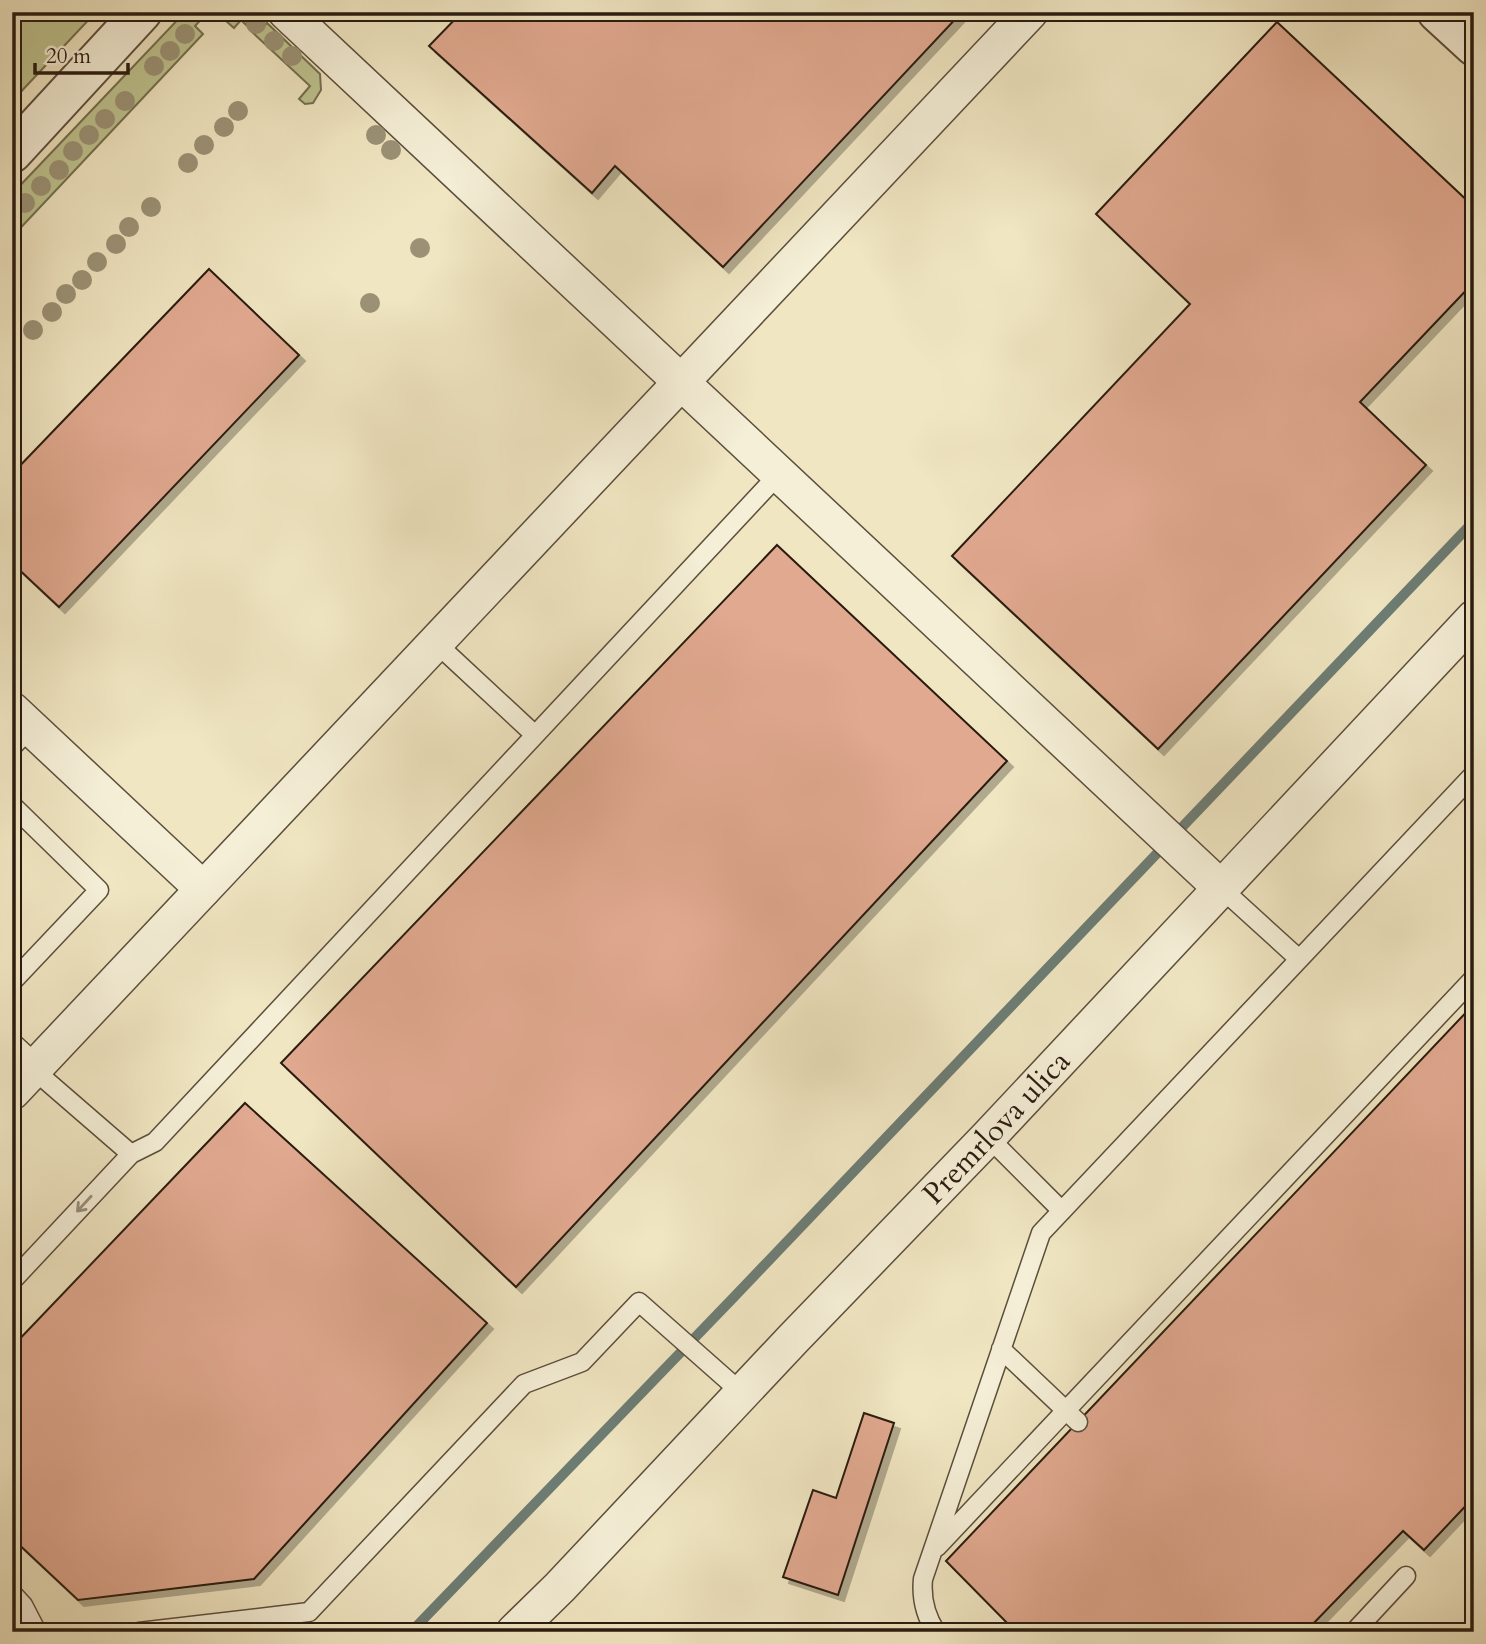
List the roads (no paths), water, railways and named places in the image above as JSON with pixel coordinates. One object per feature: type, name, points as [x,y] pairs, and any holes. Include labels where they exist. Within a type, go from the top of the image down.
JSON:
[{"type":"street","points":[[12,153],[142,12]]},
{"type":"street","points":[[286,12],[1221,888]]},
{"type":"street","points":[[23,1081],[1031,12]]},
{"type":"street","points":[[1437,12],[1474,46]]},
{"type":"street","name":"Premrlova ulica","points":[[514,1632],[560,1587],[988,1137],[1474,618]]},
{"type":"street","points":[[18,728],[203,889]]},
{"type":"lane","points":[[12,1281],[131,1154],[155,1142],[778,475]]},
{"type":"lane","points":[[436,643],[535,735]]},
{"type":"lane","points":[[936,1632],[922,1596],[923,1580],[1041,1233],[1474,774]]},
{"type":"lane","points":[[12,805],[99,890],[12,982]]},
{"type":"lane","points":[[1221,888],[1298,959]]},
{"type":"lane","points":[[932,1552],[1072,1416],[1474,978]]},
{"type":"lane","points":[[12,1042],[24,1053],[23,1081],[131,1154]]},
{"type":"lane","points":[[988,1137],[1062,1211]]},
{"type":"lane","points":[[139,1632],[309,1612],[524,1384],[582,1362],[639,1301],[742,1393]]},
{"type":"lane","points":[[1001,1349],[1072,1416]]},
{"type":"lane","points":[[1354,1632],[1406,1576]]},
{"type":"lane","points":[[12,1592],[23,1605],[37,1632]]},
{"type":"waterway","points":[[411,1632],[1474,521]]}]
